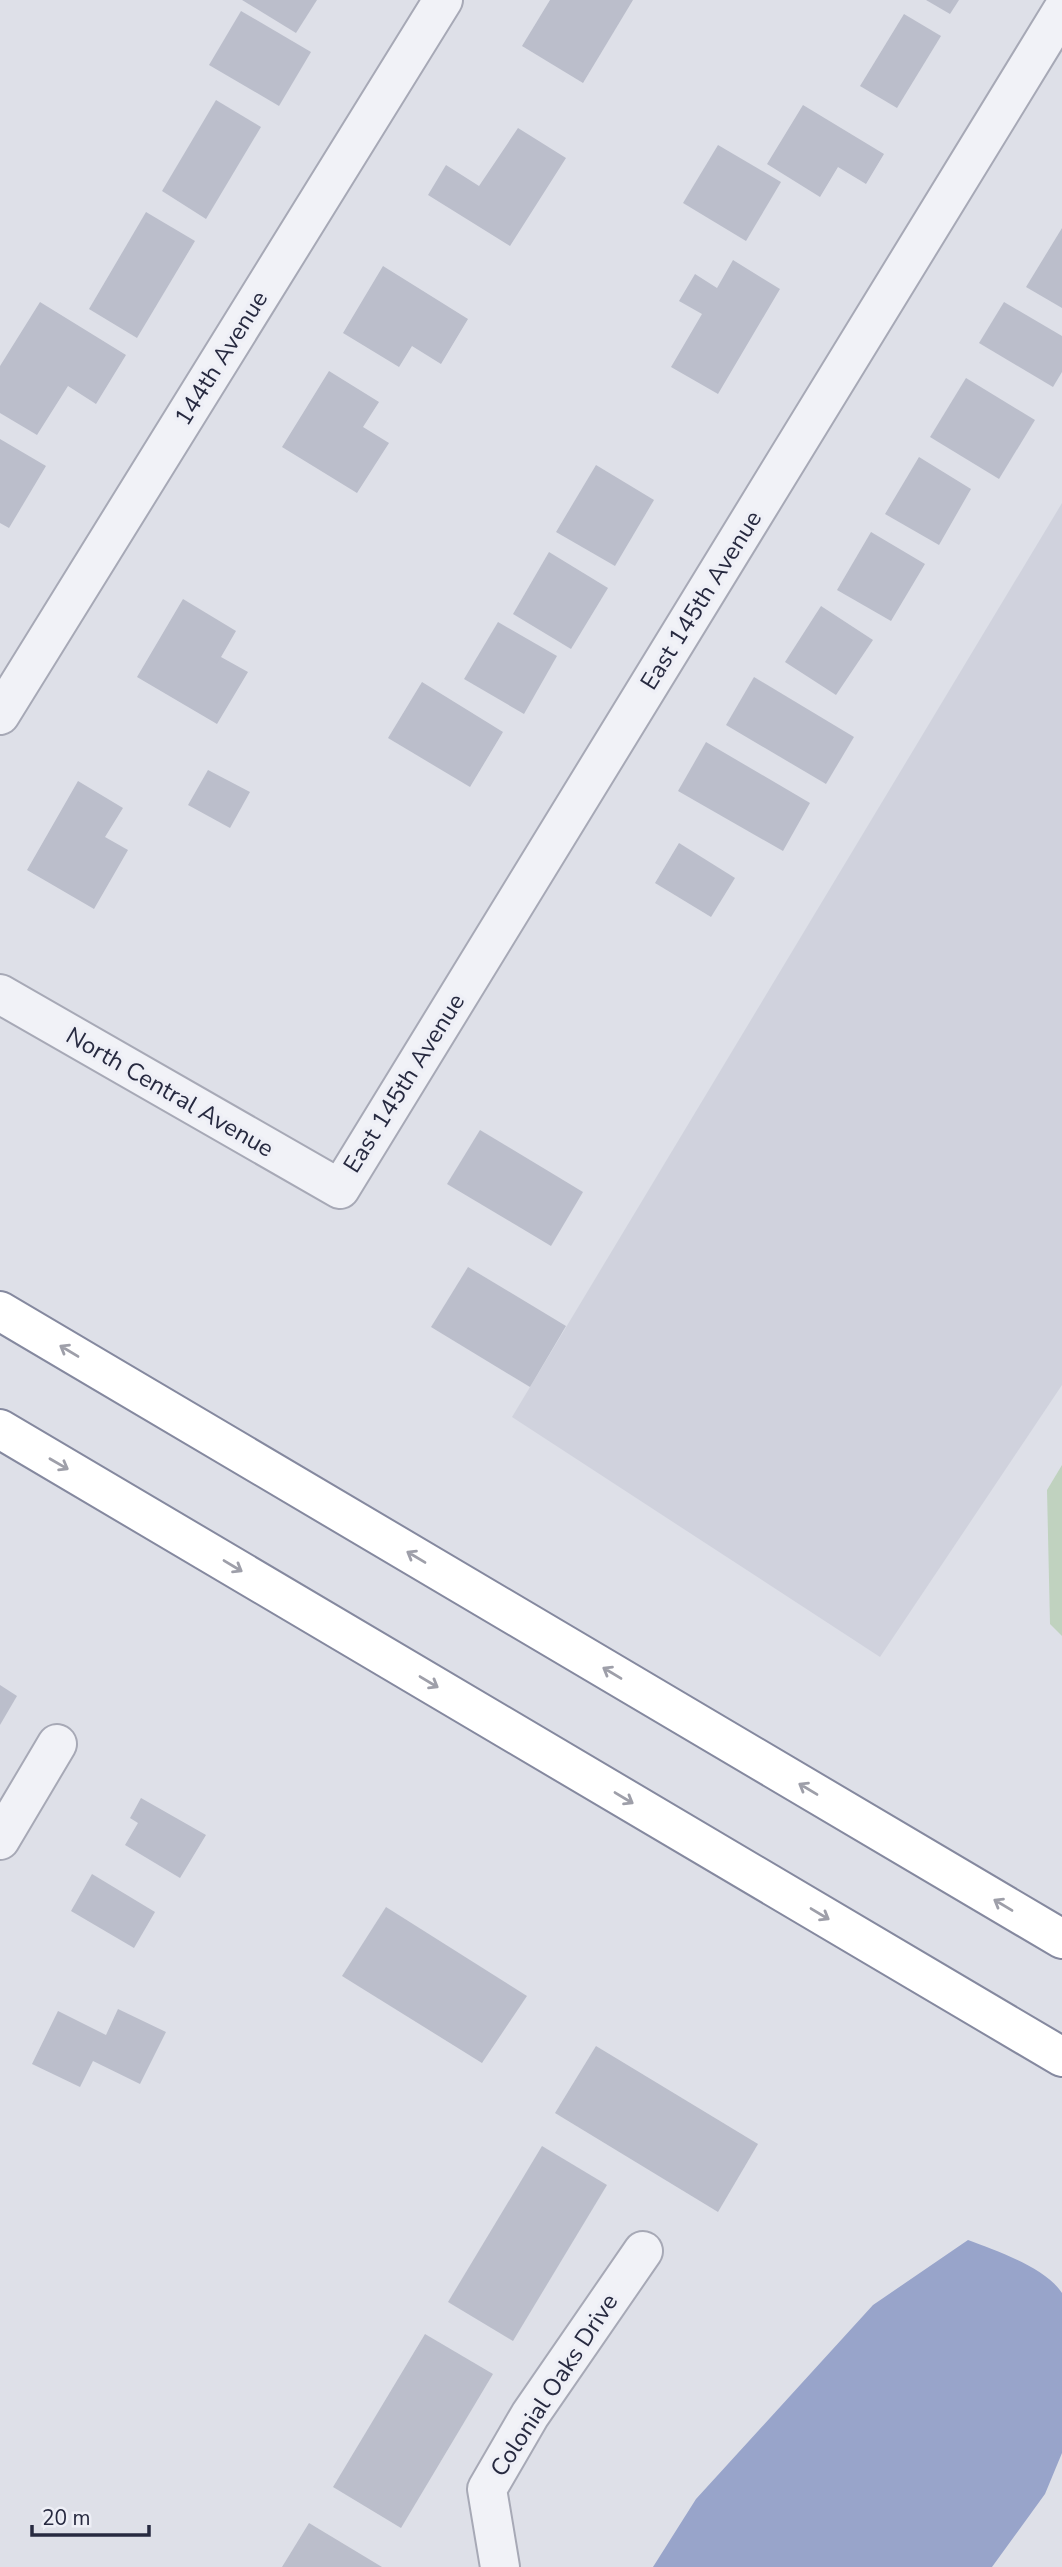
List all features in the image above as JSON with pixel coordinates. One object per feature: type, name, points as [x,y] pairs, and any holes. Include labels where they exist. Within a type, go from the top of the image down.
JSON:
[{"type":"highway","points":[[0,1311],[1062,1940]]},
{"type":"highway","points":[[0,1429],[1062,2057]]},
{"type":"street","name":"144th Avenue","points":[[0,715],[443,0]]},
{"type":"street","name":"East 145th Avenue","points":[[340,1189],[1062,11]]},
{"type":"street","name":"North Central Avenue","points":[[0,994],[340,1189]]},
{"type":"street","points":[[0,1840],[57,1744]]},
{"type":"street","name":"Colonial Oaks Drive","points":[[500,2567],[488,2488],[530,2415],[643,2250]]},
{"type":"shaded area","points":[[1062,503],[1062,1385],[880,1657],[512,1417]]},
{"type":"green space","points":[[1062,1465],[1062,1636],[1050,1624],[1047,1490]]},
{"type":"water","points":[[968,2240],[1032,2268],[1044,2275],[1062,2293],[1062,2453],[1045,2494],[992,2567],[653,2567],[696,2499],[873,2305]]},
{"type":"building","points":[[242,0],[317,0],[296,33]]},
{"type":"building","points":[[550,0],[633,0],[583,83],[522,46]]},
{"type":"building","points":[[926,0],[959,0],[950,14]]},
{"type":"building","points":[[241,11],[311,52],[279,106],[209,65]]},
{"type":"building","points":[[904,14],[941,36],[897,108],[860,86]]},
{"type":"building","points":[[216,100],[261,127],[206,219],[162,191]]},
{"type":"building","points":[[803,105],[884,154],[866,184],[838,167],[820,197],[767,164]]},
{"type":"building","points":[[518,128],[566,158],[510,246],[428,195],[446,165],[479,186]]},
{"type":"building","points":[[718,145],[781,182],[746,241],[683,203]]},
{"type":"building","points":[[146,212],[195,241],[137,338],[89,309]]},
{"type":"building","points":[[1062,228],[1062,308],[1026,287]]},
{"type":"building","points":[[733,260],[780,289],[718,394],[671,367],[702,314],[679,301],[695,274],[717,288]]},
{"type":"building","points":[[383,266],[468,319],[441,364],[412,346],[399,367],[343,333]]},
{"type":"building","points":[[40,302],[126,355],[96,404],[68,386],[37,435],[0,413],[0,366]]},
{"type":"building","points":[[1004,302],[1062,336],[1062,372],[1053,387],[979,343]]},
{"type":"building","points":[[329,371],[379,402],[363,427],[389,443],[357,493],[282,447]]},
{"type":"building","points":[[966,378],[1035,420],[999,479],[930,437]]},
{"type":"building","points":[[0,439],[46,466],[9,528],[0,523]]},
{"type":"building","points":[[919,457],[971,489],[939,545],[885,514]]},
{"type":"building","points":[[596,465],[654,500],[615,566],[556,532]]},
{"type":"building","points":[[871,532],[925,564],[891,621],[837,590]]},
{"type":"building","points":[[549,552],[608,588],[571,649],[513,614]]},
{"type":"building","points":[[183,599],[236,631],[221,657],[248,672],[217,724],[137,677]]},
{"type":"building","points":[[821,606],[873,640],[836,695],[785,662]]},
{"type":"building","points":[[498,622],[557,656],[524,714],[464,679]]},
{"type":"building","points":[[754,677],[854,737],[826,784],[726,725]]},
{"type":"building","points":[[422,682],[503,732],[470,787],[388,738]]},
{"type":"building","points":[[706,742],[810,803],[783,851],[678,791]]},
{"type":"building","points":[[208,770],[250,792],[230,828],[188,805]]},
{"type":"building","points":[[78,781],[123,808],[105,837],[128,850],[94,909],[27,870]]},
{"type":"building","points":[[679,843],[735,878],[711,917],[655,883]]},
{"type":"building","points":[[480,1130],[583,1192],[551,1246],[447,1184]]},
{"type":"building","points":[[468,1267],[566,1326],[530,1387],[431,1327]]},
{"type":"building","points":[[0,1685],[17,1696],[0,1725]]},
{"type":"building","points":[[141,1798],[206,1835],[180,1878],[125,1845],[138,1823],[130,1818]]},
{"type":"building","points":[[92,1874],[155,1912],[134,1948],[71,1911]]},
{"type":"building","points":[[386,1907],[527,1996],[482,2063],[342,1976]]},
{"type":"building","points":[[118,2009],[166,2032],[140,2084],[93,2061],[80,2087],[32,2064],[58,2011],[106,2035]]},
{"type":"building","points":[[596,2046],[758,2144],[718,2212],[555,2113]]},
{"type":"building","points":[[542,2146],[607,2185],[513,2341],[448,2302]]},
{"type":"building","points":[[425,2334],[493,2374],[401,2528],[333,2487]]},
{"type":"building","points":[[309,2523],[382,2567],[282,2567]]}]
